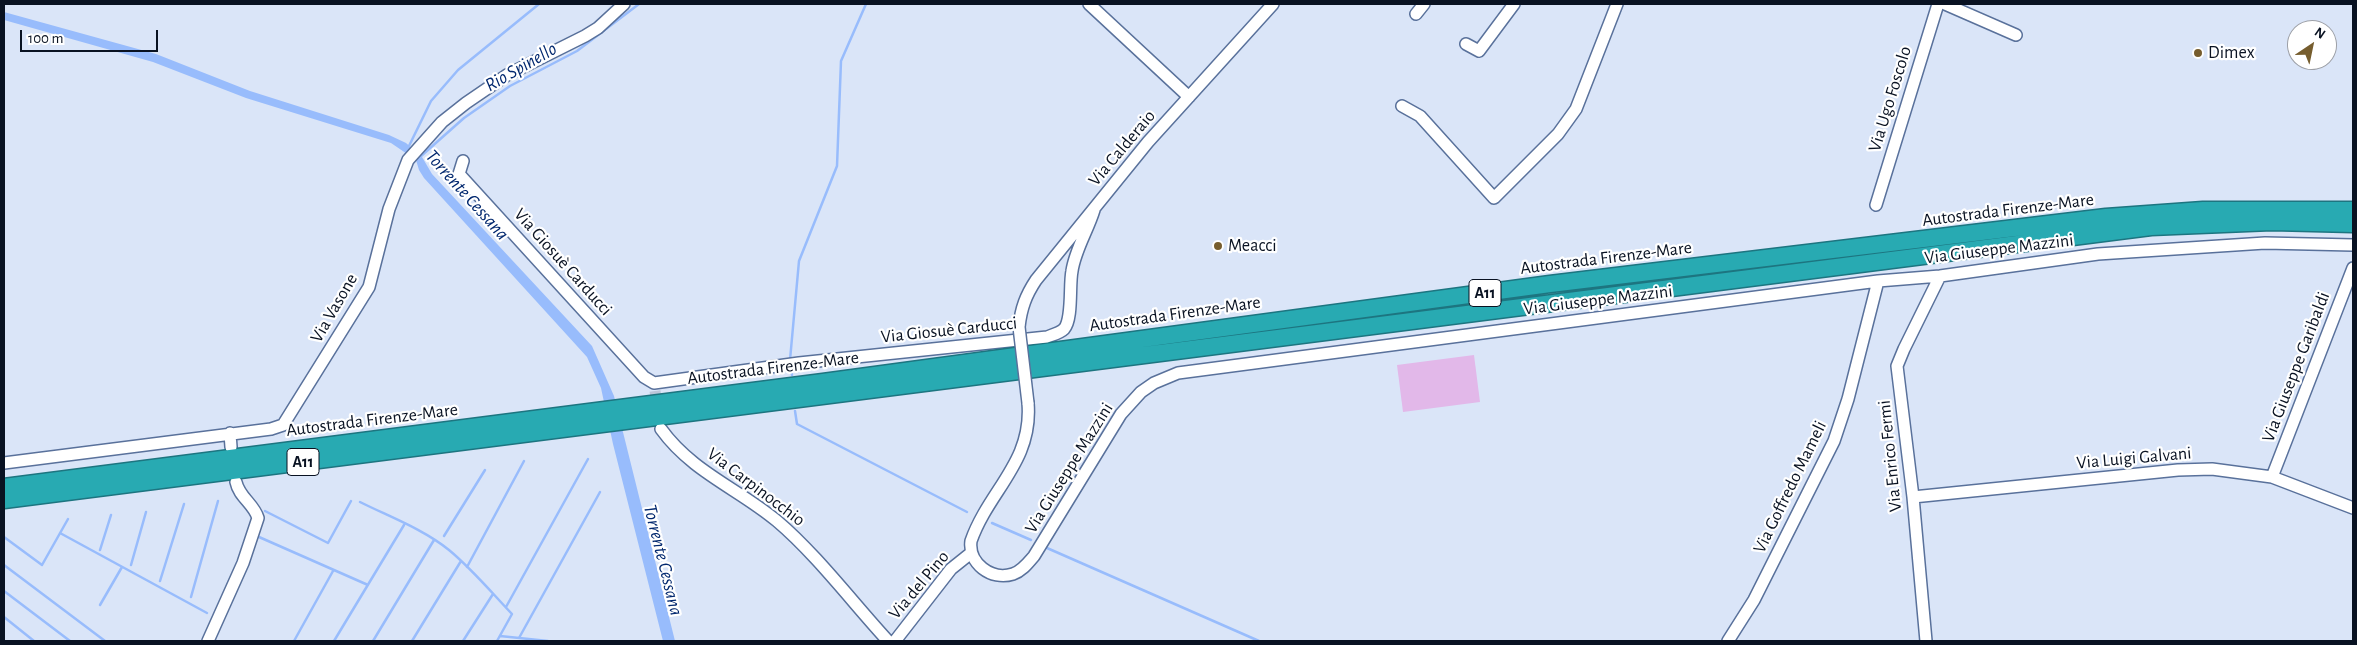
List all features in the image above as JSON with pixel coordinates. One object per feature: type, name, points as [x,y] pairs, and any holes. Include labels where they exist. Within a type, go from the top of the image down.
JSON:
[{"type":"highway","name":"Autostrada Firenze-Mare","points":[[4,500],[1550,284],[2115,216],[2202,210],[2353,210]]},
{"type":"highway","name":"Autostrada Firenze-Mare","points":[[621,414],[2151,227],[2272,222],[2353,224]]},
{"type":"highway","name":"Autostrada Firenze-Mare","points":[[4,487],[600,417]]},
{"type":"street","name":"Via Vasone","points":[[4,464],[275,428],[285,422],[369,286],[389,208],[408,160],[420,149],[442,122],[466,102],[507,75],[598,28],[624,4]]},
{"type":"street","points":[[1089,4],[1189,97]]},
{"type":"street","name":"Via Calderaio","points":[[971,553],[973,535],[1023,448],[1029,423],[1019,327],[1020,312],[1025,296],[1129,164],[1273,4]]},
{"type":"street","points":[[1416,14],[1424,4]]},
{"type":"street","points":[[1466,44],[1479,51],[1514,4]]},
{"type":"street","points":[[1402,106],[1420,116],[1494,198],[1558,134],[1576,109],[1617,4]]},
{"type":"street","name":"Via Ugo Foscolo","points":[[1876,205],[1938,4]]},
{"type":"street","points":[[1945,4],[2016,34]]},
{"type":"street","name":"Via Giosuè Carducci","points":[[463,161],[458,174],[655,387],[799,363],[1047,336],[1060,332],[1067,323],[1072,271],[1076,254],[1088,231],[1094,210]]},
{"type":"street","name":"Via Giuseppe Mazzini","points":[[971,553],[979,565],[991,573],[1006,575],[1024,567],[1038,550],[1121,414],[1141,392],[1154,383],[1178,373],[1878,280],[1940,276],[2098,254],[2265,243],[2353,245]]},
{"type":"street","name":"Via Giuseppe Garibaldi","points":[[2272,477],[2353,268]]},
{"type":"street","name":"Via Enrico Fermi","points":[[1926,641],[1913,497],[1897,366],[1940,276]]},
{"type":"street","name":"Via Goffredo Mameli","points":[[1728,641],[1754,600],[1834,441],[1848,399],[1878,280]]},
{"type":"street","name":"Via Carpinocchio","points":[[662,429],[667,437],[710,477],[777,521],[799,541],[888,641]]},
{"type":"street","points":[[230,433],[231,447]]},
{"type":"street","name":"Via Luigi Galvani","points":[[1913,497],[2178,470],[2212,469],[2272,477],[2353,508]]},
{"type":"street","points":[[208,641],[244,563],[258,518],[256,512],[237,489],[236,482]]},
{"type":"street","name":"Via del Pino","points":[[895,641],[951,569],[971,553]]},
{"type":"shaded area","points":[[1474,355],[1480,402],[1403,412],[1397,365]]},
{"type":"water","points":[[4,12],[156,54],[250,91],[389,135],[406,143],[422,157],[432,174],[592,346],[614,396],[675,641],[663,641],[613,444],[601,388],[587,357],[424,178],[416,160],[391,143],[246,98],[153,62],[4,20]]},
{"type":"waterway","points":[[408,148],[431,101],[458,70],[539,4]]},
{"type":"waterway","name":"Rio Spinello","points":[[420,157],[464,118],[510,86],[577,51],[639,4]]},
{"type":"waterway","points":[[790,360],[799,261],[837,166],[841,61],[866,4]]},
{"type":"waterway","points":[[791,369],[792,375]]},
{"type":"waterway","points":[[795,411],[797,424],[967,512]]},
{"type":"waterway","points":[[506,607],[588,459]]},
{"type":"waterway","points":[[467,567],[524,461]]},
{"type":"waterway","points":[[444,536],[485,470]]},
{"type":"waterway","points":[[519,638],[600,492]]},
{"type":"waterway","points":[[191,597],[218,501]]},
{"type":"waterway","points":[[265,511],[328,543],[351,501]]},
{"type":"waterway","points":[[360,502],[428,536],[449,550],[474,573],[512,614],[497,641]]},
{"type":"waterway","points":[[160,581],[184,504]]},
{"type":"waterway","points":[[131,565],[146,512]]},
{"type":"waterway","points":[[100,550],[111,515]]},
{"type":"waterway","points":[[4,537],[42,565],[68,519]]},
{"type":"waterway","points":[[992,523],[1031,540]]},
{"type":"waterway","points":[[334,641],[404,525]]},
{"type":"waterway","points":[[60,533],[207,613]]},
{"type":"waterway","points":[[259,537],[368,585]]},
{"type":"waterway","points":[[373,641],[434,540]]},
{"type":"waterway","points":[[1047,548],[1259,641]]},
{"type":"waterway","points":[[412,641],[461,561]]},
{"type":"waterway","points":[[4,565],[105,641]]},
{"type":"waterway","points":[[100,605],[122,567]]},
{"type":"waterway","points":[[294,641],[333,571]]},
{"type":"waterway","points":[[4,591],[70,641]]},
{"type":"waterway","points":[[463,641],[493,594]]},
{"type":"waterway","points":[[4,617],[34,641]]},
{"type":"waterway","points":[[500,636],[548,641]]},
{"type":"tunnel","points":[[655,391],[658,410]]},
{"type":"place","name":"Dimex","points":[[2198,53]]},
{"type":"place","name":"Meacci","points":[[1218,246]]},
{"type":"water label","name":"Torrente Cessana","points":[[467,195]]},
{"type":"water label","name":"Torrente Cessana","points":[[663,560]]}]
